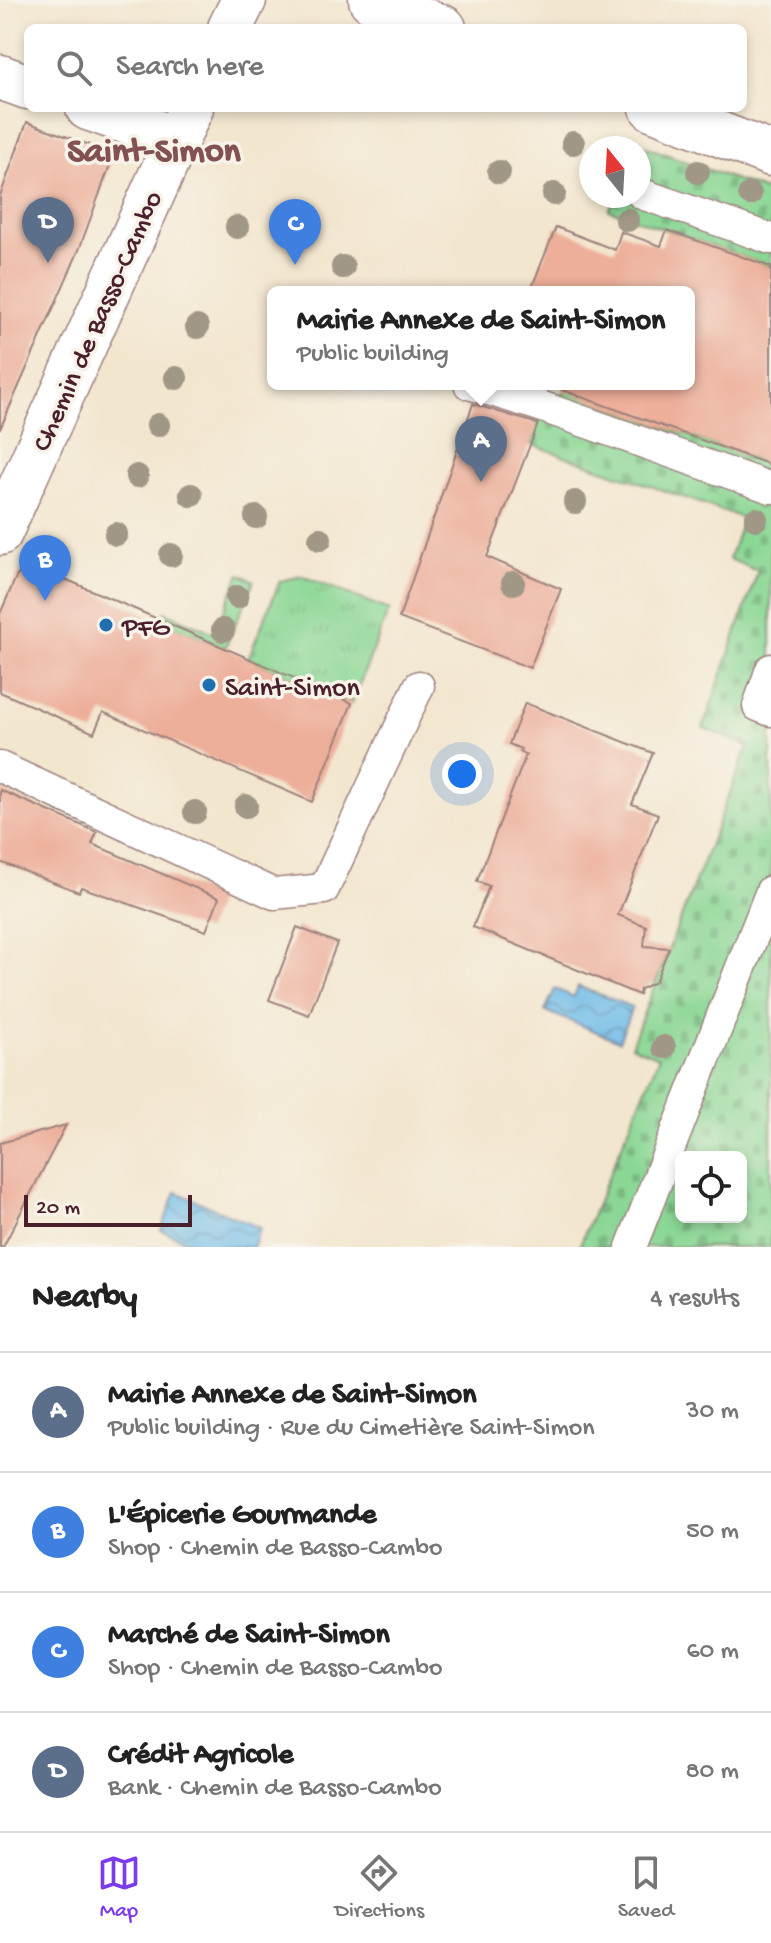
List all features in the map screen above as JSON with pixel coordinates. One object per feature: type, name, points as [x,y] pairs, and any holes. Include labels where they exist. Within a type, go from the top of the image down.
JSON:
[{"type":"street","points":[[232,24],[244,0]]},
{"type":"street","points":[[371,0],[434,24]]},
{"type":"street","points":[[0,77],[24,86]]},
{"type":"street","points":[[113,112],[183,123]]},
{"type":"street","points":[[662,112],[771,154]]},
{"type":"street","name":"Chemin de Basso-Cambo","points":[[0,533],[183,123]]},
{"type":"lane","points":[[651,197],[771,239]]},
{"type":"lane","points":[[488,390],[771,488]]},
{"type":"lane","points":[[771,669],[758,706],[771,711]]},
{"type":"lane","points":[[0,767],[274,894],[324,889],[419,686]]},
{"type":"lane","points":[[631,1247],[771,891]]},
{"type":"green space","points":[[651,149],[771,193],[771,267],[609,210],[651,208]]},
{"type":"green space","points":[[547,390],[564,395],[565,390],[578,390],[604,405],[768,464],[771,456],[771,1247],[579,1247],[659,1057],[631,1046],[748,746],[703,728],[758,571],[729,559],[743,518],[527,443]]},
{"type":"green space","points":[[240,574],[254,581],[225,648],[161,621],[165,612],[214,633]]},
{"type":"green space","points":[[302,576],[389,610],[352,703],[248,659],[280,581]]},
{"type":"water","points":[[578,986],[632,1007],[619,1041],[545,1011],[555,989],[574,997]]},
{"type":"water","points":[[176,1192],[260,1228],[253,1247],[200,1247],[161,1230]]},
{"type":"building","points":[[27,122],[114,154],[79,250],[0,429],[0,196]]},
{"type":"building","points":[[556,227],[615,250],[621,232],[661,246],[667,230],[771,267],[771,465],[562,390],[695,390],[695,286],[532,286]]},
{"type":"building","points":[[473,404],[538,424],[487,557],[561,589],[530,668],[399,618]]},
{"type":"building","points":[[28,563],[352,703],[312,802],[103,712],[94,733],[0,692],[0,614],[16,577]]},
{"type":"building","points":[[525,703],[653,753],[632,804],[658,814],[618,915],[646,926],[644,946],[669,948],[655,982],[640,989],[639,995],[473,927],[489,886],[477,881],[526,755],[509,744]]},
{"type":"building","points":[[0,790],[97,832],[92,844],[219,898],[206,931],[81,887],[79,892],[0,862]]},
{"type":"building","points":[[297,927],[337,943],[309,1015],[269,1000]]},
{"type":"building","points":[[66,1125],[3,1247],[0,1247],[0,1143]]},
{"type":"place","name":"Crédit Agricole","points":[[48,263]]},
{"type":"place","name":"Marché de Saint-Simon","points":[[295,265]]},
{"type":"place","name":"Mairie Annexe de Saint-Simon","points":[[481,482]]},
{"type":"place","name":"L'Épicerie Gourmande","points":[[45,601]]},
{"type":"place","name":"PFG","points":[[106,625]]},
{"type":"place","name":"Saint-Simon","points":[[209,685]]},
{"type":"district","name":"Saint-Simon","points":[[154,147]]}]
